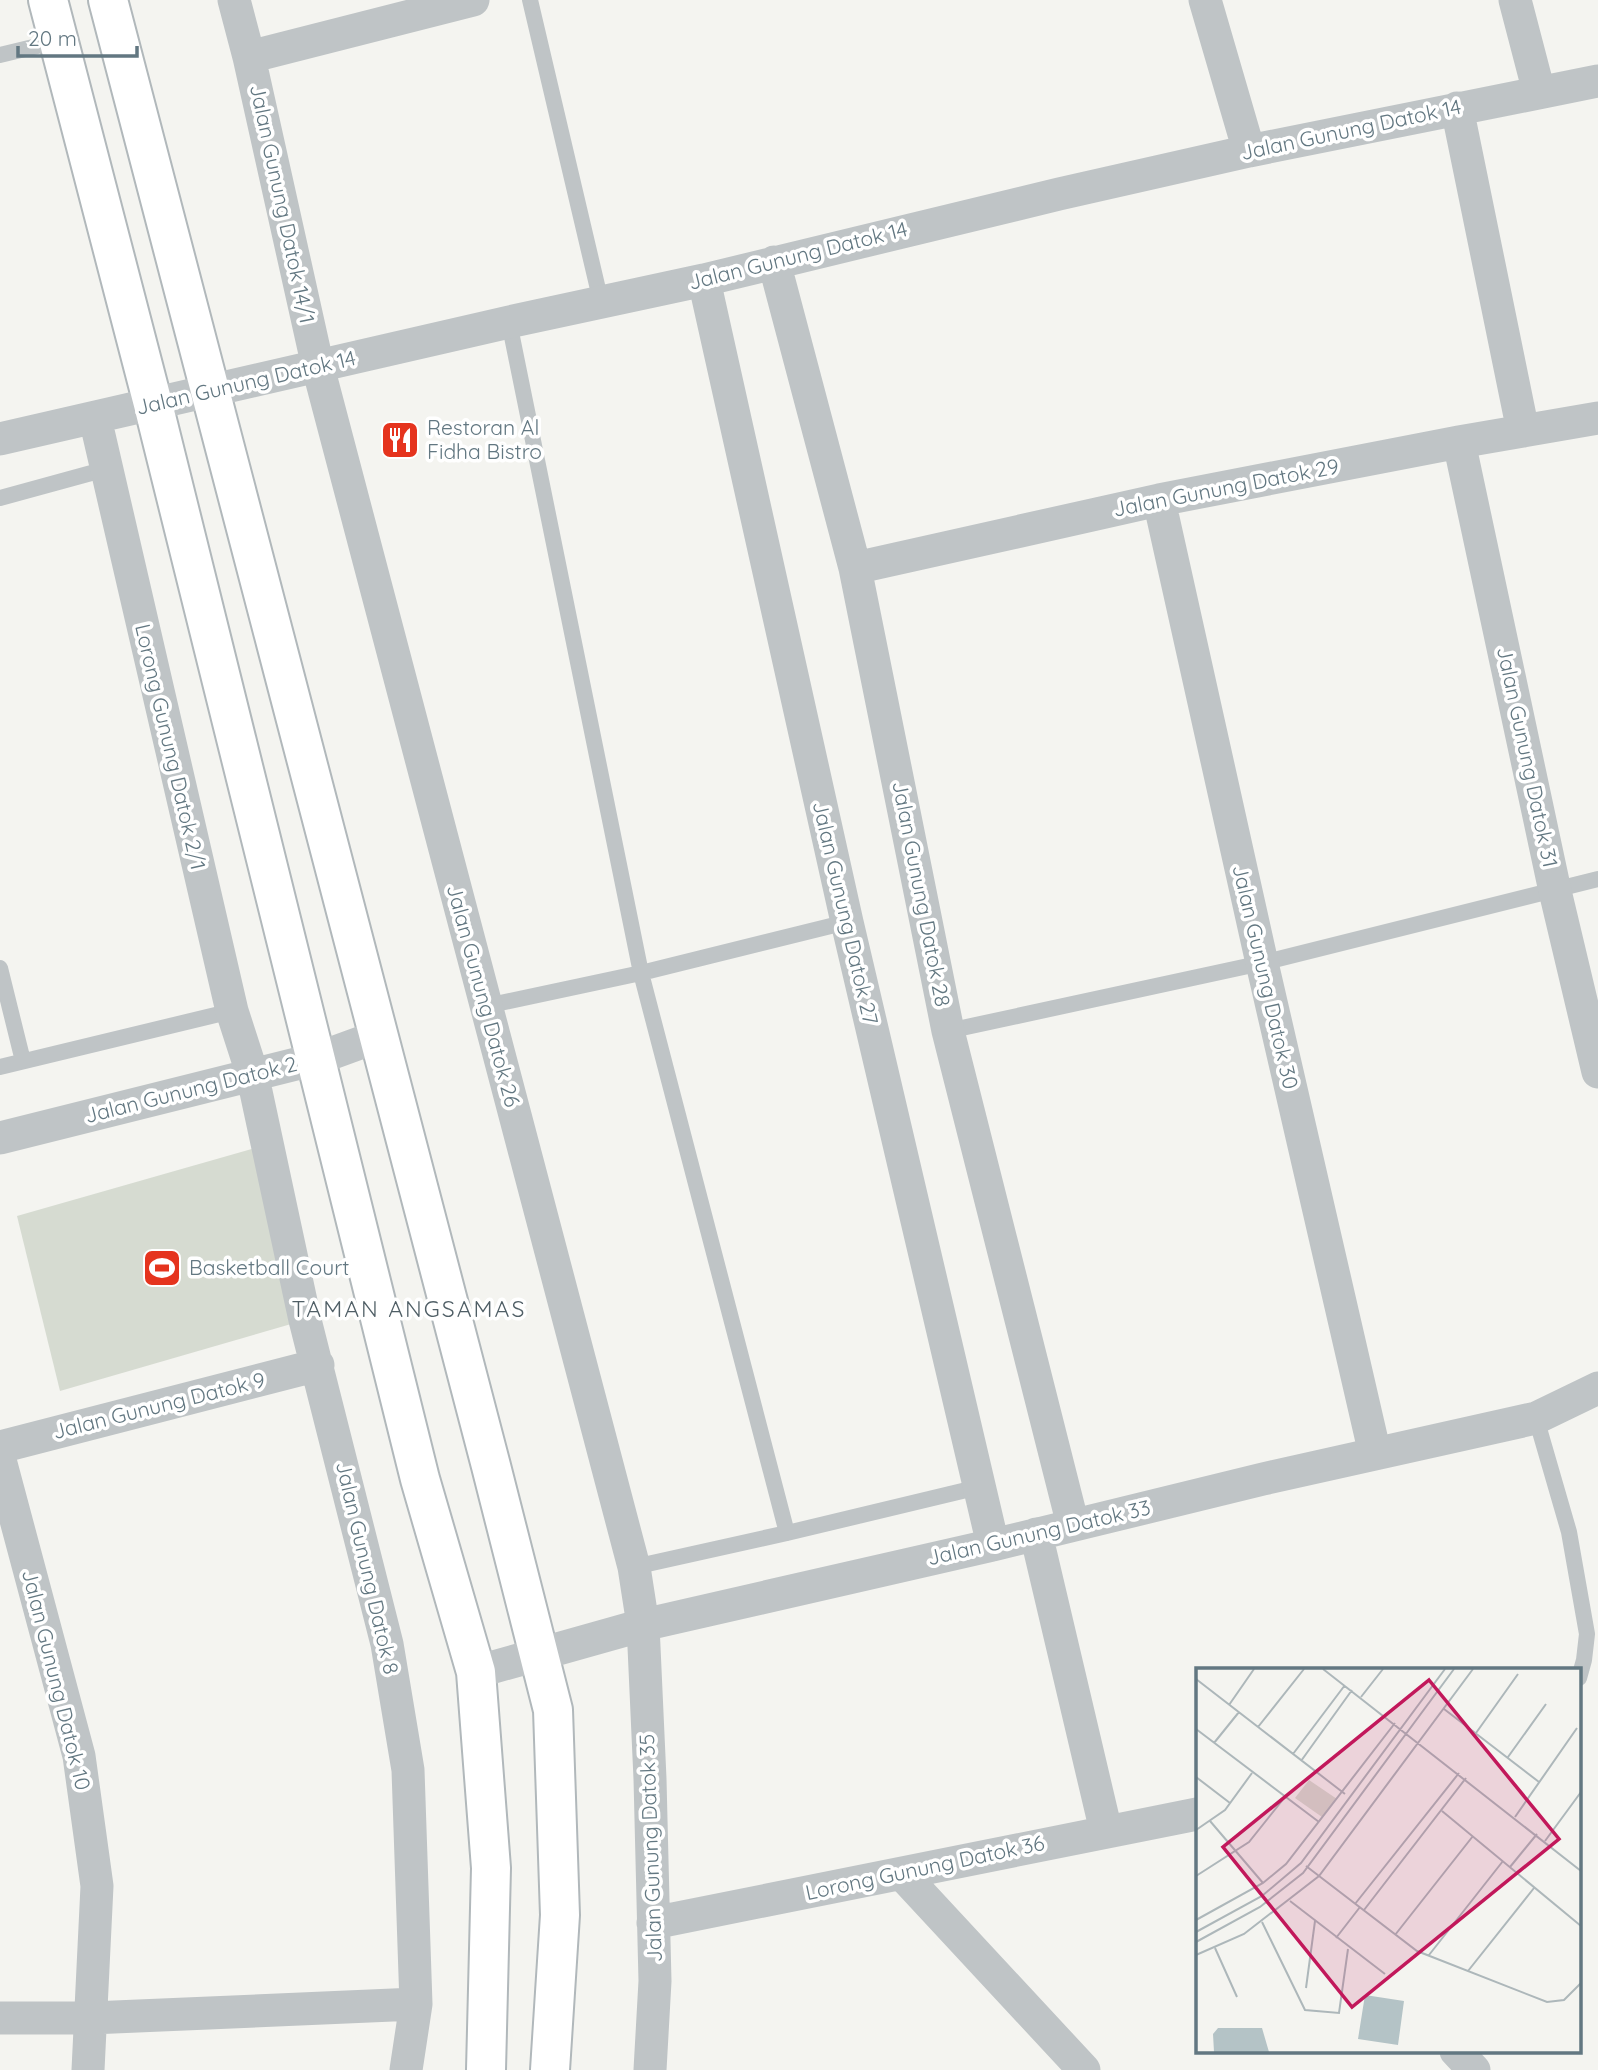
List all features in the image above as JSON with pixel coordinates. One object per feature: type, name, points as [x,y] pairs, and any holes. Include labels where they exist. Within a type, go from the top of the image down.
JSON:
[{"type":"street","points":[[48,0],[153,404],[420,1479],[476,1672],[491,1868],[486,2070]]},
{"type":"street","points":[[108,0],[553,1710],[560,1915],[550,2070]]},
{"type":"street","name":"Jalan Gunung Datok 14/1","points":[[234,0],[318,367]]},
{"type":"street","points":[[249,57],[473,0]]},
{"type":"street","points":[[1205,0],[1249,151]]},
{"type":"street","points":[[1515,0],[1539,92]]},
{"type":"street","name":"Jalan Gunung Datok 14","points":[[0,439],[704,280],[1249,151],[1598,80]]},
{"type":"street","points":[[1457,108],[1522,431]]},
{"type":"street","name":"Jalan Gunung Datok 28","points":[[774,262],[855,568],[948,1031],[1073,1525]]},
{"type":"street","name":"Jalan Gunung Datok 27","points":[[704,280],[847,922],[993,1545]]},
{"type":"street","name":"Jalan Gunung Datok 26","points":[[318,367],[634,1567],[643,1625]]},
{"type":"street","name":"Lorong Gunung Datok 2/1","points":[[95,418],[232,1010],[252,1073]]},
{"type":"street","name":"Jalan Gunung Datok 29","points":[[855,568],[1159,500],[1598,418]]},
{"type":"street","name":"Jalan Gunung Datok 31","points":[[1459,442],[1555,891],[1598,1072]]},
{"type":"street","name":"Jalan Gunung Datok 30","points":[[1159,500],[1374,1454]]},
{"type":"street","name":"Jalan Gunung Datok 2","points":[[0,1138],[316,1059],[379,1036]]},
{"type":"street","name":"Jalan Gunung Datok 8","points":[[252,1073],[305,1321],[387,1644],[408,1770],[416,2004],[406,2070]]},
{"type":"street","name":"Jalan Gunung Datok 9","points":[[0,1447],[318,1365]]},
{"type":"street","name":"Jalan Gunung Datok 33","points":[[476,1672],[643,1625],[1536,1418],[1598,1388]]},
{"type":"street","name":"Jalan Gunung Datok 10","points":[[0,1460],[79,1756],[97,1886],[88,2070]]},
{"type":"street","points":[[1036,1534],[1106,1831]]},
{"type":"street","name":"Jalan Gunung Datok 35","points":[[643,1625],[655,1981],[650,2070]]},
{"type":"street","name":"Lorong Gunung Datok 36","points":[[653,1923],[1196,1814]]},
{"type":"street","points":[[902,1874],[1084,2070]]},
{"type":"street","points":[[0,2018],[91,2018],[416,2004]]},
{"type":"street","points":[[1457,2052],[1474,2070]]},
{"type":"lane","points":[[530,0],[601,302]]},
{"type":"lane","points":[[0,55],[58,41]]},
{"type":"lane","points":[[509,322],[641,973],[787,1534]]},
{"type":"lane","points":[[0,498],[106,469]]},
{"type":"lane","points":[[948,1031],[1262,963],[1598,879]]},
{"type":"lane","points":[[486,1006],[641,973],[847,922]]},
{"type":"lane","points":[[0,968],[23,1061]]},
{"type":"lane","points":[[0,1067],[232,1010]]},
{"type":"lane","points":[[1536,1418],[1569,1532],[1587,1634],[1580,1674]]},
{"type":"lane","points":[[634,1567],[787,1534],[979,1487]]},
{"type":"shaded area","name":"Basketball Court","points":[[269,1144],[305,1320],[60,1391],[17,1216]]},
{"type":"place","name":"Restoran Al Fidha Bistro","points":[[400,440]]},
{"type":"place","name":"Basketball Court","points":[[162,1268]]},
{"type":"district","name":"TAMAN ANGSAMAS","points":[[409,1309]]}]
